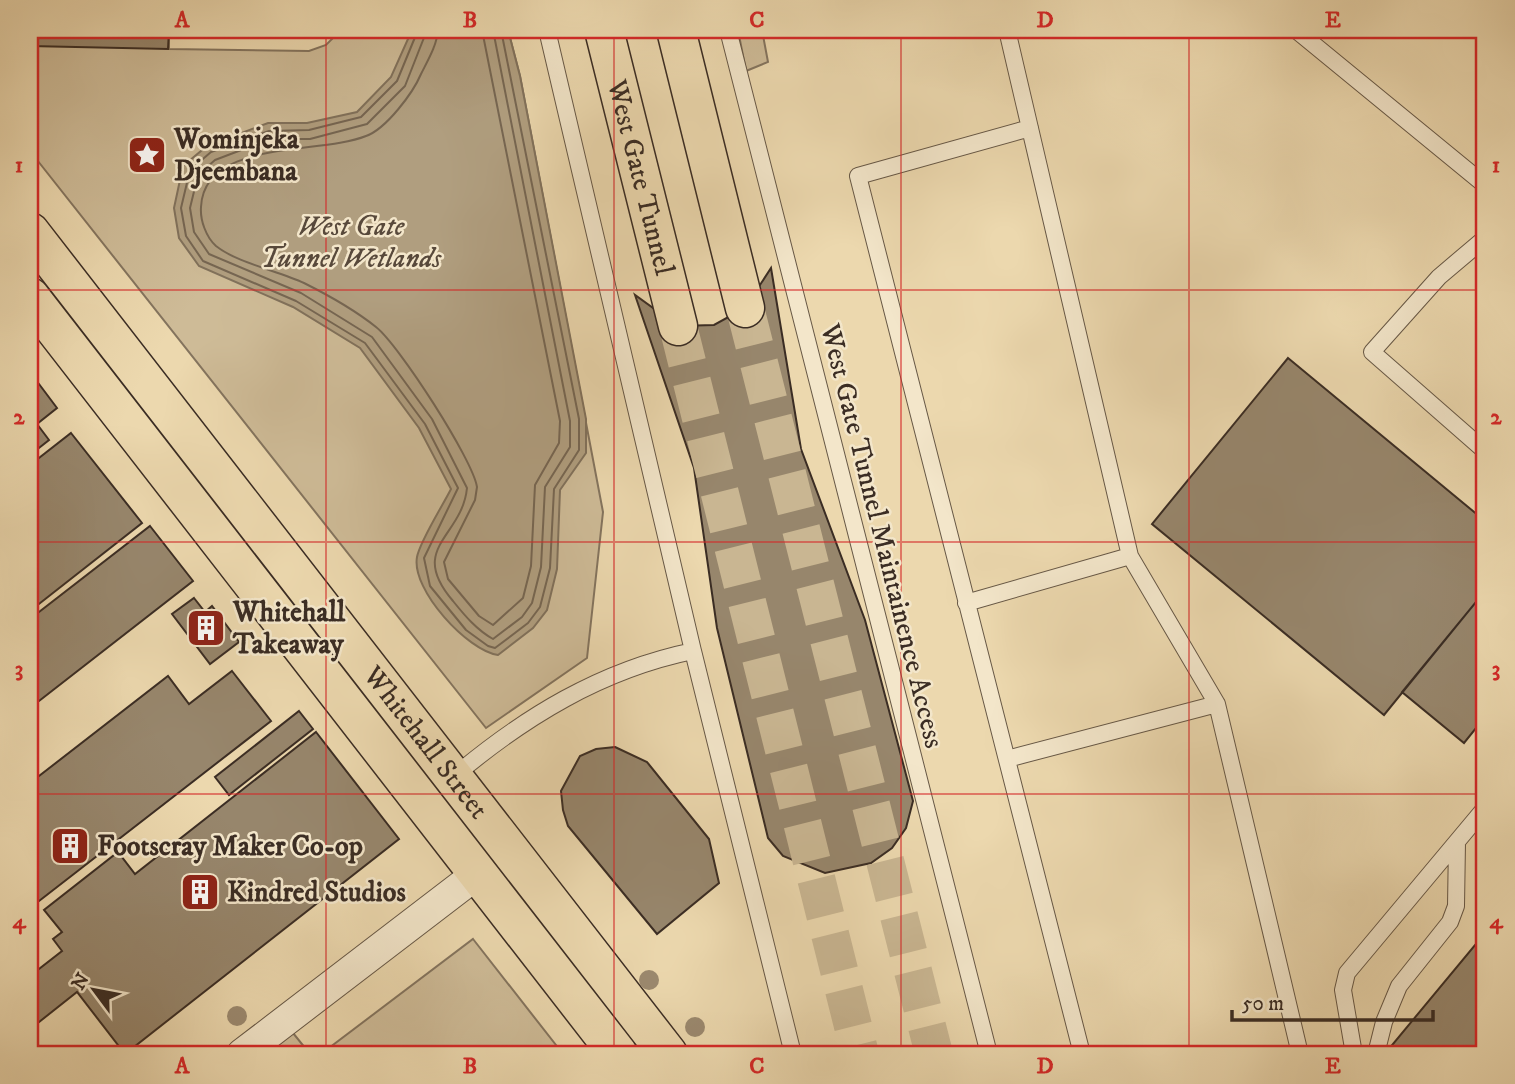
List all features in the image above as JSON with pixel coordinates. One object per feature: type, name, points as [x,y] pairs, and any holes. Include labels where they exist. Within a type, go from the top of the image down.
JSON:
[{"type":"main road","name":"West Gate Tunnel","points":[[604,30],[678,326]]},
{"type":"main road","points":[[676,30],[745,307]]},
{"type":"main road","name":"Whitehall Street","points":[[30,232],[668,1054]]},
{"type":"main road","name":"Whitehall Street","points":[[30,297],[618,1054]]},
{"type":"main road","points":[[139,438],[170,414]]},
{"type":"main road","points":[[477,874],[508,849]]},
{"type":"street","points":[[242,1054],[477,874]]},
{"type":"lane","points":[[547,30],[694,651],[793,1054]]},
{"type":"lane","name":"West Gate Tunnel Maintainence Access","points":[[727,30],[989,1054]]},
{"type":"lane","points":[[1007,30],[1130,556],[1217,704],[1300,1054]]},
{"type":"lane","points":[[1296,30],[1485,185]]},
{"type":"lane","points":[[1030,128],[858,176],[1082,1054]]},
{"type":"lane","points":[[1485,238],[1439,277],[1372,352],[1485,452]]},
{"type":"lane","points":[[966,603],[1130,556]]},
{"type":"lane","points":[[452,778],[489,747],[571,695],[617,671],[694,651]]},
{"type":"lane","points":[[1007,759],[1217,704]]},
{"type":"lane","points":[[1354,1054],[1343,990],[1347,973],[1485,808]]},
{"type":"lane","points":[[1376,1054],[1384,1022],[1399,985],[1450,922],[1456,906],[1457,842]]},
{"type":"green space","name":"West Gate Tunnel Wetlands","points":[[30,30],[169,30],[169,49],[309,51],[326,45],[341,30],[508,30],[520,76],[603,512],[587,658],[486,728],[30,151]]},
{"type":"green space","points":[[738,30],[762,30],[768,62],[746,71]]},
{"type":"green space","points":[[473,939],[563,1054],[321,1054]]},
{"type":"green space","points":[[293,1033],[310,1054],[264,1054]]},
{"type":"water","points":[[412,30],[508,30],[520,76],[586,419],[586,453],[560,490],[557,569],[547,610],[533,628],[498,655],[472,643],[458,631],[444,617],[423,586],[418,571],[419,550],[451,489],[419,428],[360,348],[293,307],[199,266],[179,238],[174,208],[183,166],[207,146],[268,123],[307,123],[357,112],[391,77]]},
{"type":"building","points":[[30,30],[169,30],[168,49],[30,46]]},
{"type":"building","points":[[771,268],[801,449],[865,620],[913,801],[906,828],[892,848],[871,863],[825,873],[783,856],[768,838],[717,628],[694,468],[635,295],[678,326],[714,325],[745,308]]},
{"type":"building","points":[[1288,358],[1485,521],[1485,591],[1384,715],[1152,524]]},
{"type":"building","points":[[30,372],[57,408],[37,424],[49,440],[30,455]]},
{"type":"building","points":[[71,433],[142,523],[30,611],[30,465]]},
{"type":"building","points":[[150,526],[193,581],[30,708],[30,619]]},
{"type":"building","points":[[1485,591],[1485,717],[1464,743],[1402,692]]},
{"type":"building","name":"Whitehall Takeaway","points":[[194,598],[205,612],[212,606],[239,642],[210,664],[172,614]]},
{"type":"building","name":"Footscray Maker Co-op","points":[[232,671],[271,721],[30,908],[30,783],[168,676],[189,704]]},
{"type":"building","points":[[299,711],[313,729],[229,795],[215,777]]},
{"type":"building","name":"Kindred Studios","points":[[316,732],[399,839],[125,1054],[77,992],[34,1026],[30,1020],[30,976],[62,951],[53,939],[62,932],[44,910],[118,852],[135,874]]},
{"type":"building","points":[[615,747],[647,762],[709,839],[719,883],[657,934],[568,826],[563,810],[561,791],[580,756],[596,749]]},
{"type":"building","points":[[1485,933],[1485,1054],[1389,1054],[1388,1050]]},
{"type":"tunnel","points":[[745,308],[934,1054]]},
{"type":"tunnel","points":[[678,326],[860,1054]]},
{"type":"place","name":"Wominjeka Djeembana","points":[[147,155]]},
{"type":"place","name":"Whitehall Takeaway","points":[[206,628]]},
{"type":"place","name":"Footscray Maker Co-op","points":[[70,846]]},
{"type":"place","name":"Kindred Studios","points":[[200,892]]}]
